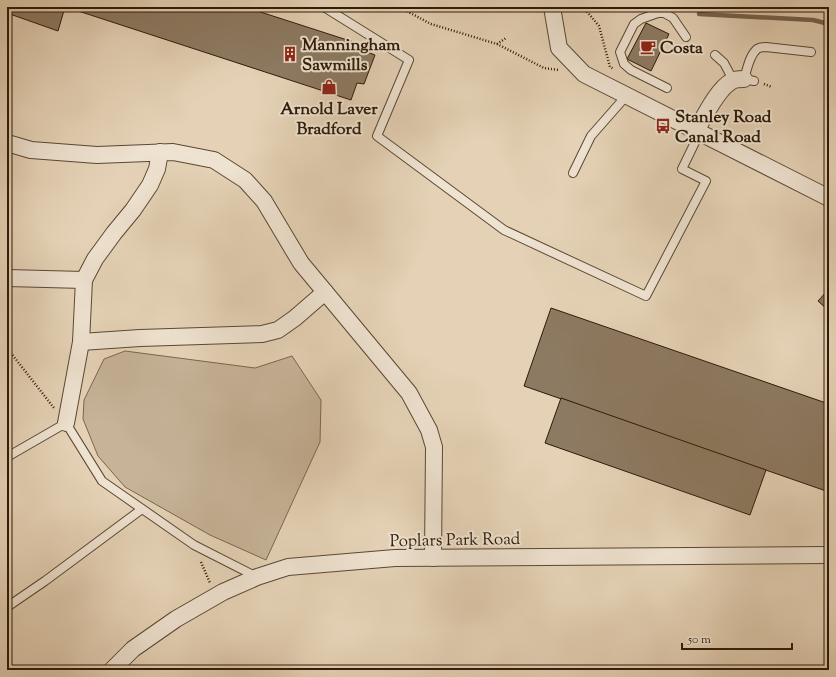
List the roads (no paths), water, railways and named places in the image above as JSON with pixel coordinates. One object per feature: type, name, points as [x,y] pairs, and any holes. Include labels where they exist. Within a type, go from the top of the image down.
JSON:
[{"type":"street","points":[[552,7],[559,48],[584,74],[829,198]]},
{"type":"street","points":[[698,132],[719,93],[726,85],[744,80]]},
{"type":"street","points":[[7,143],[31,150],[96,155],[173,152],[214,160],[245,180],[264,201],[301,263],[409,393],[429,430],[434,447],[433,558]]},
{"type":"street","points":[[66,424],[81,342],[84,280],[95,259],[133,210],[150,185],[157,169],[160,152]]},
{"type":"street","points":[[7,278],[84,280]]},
{"type":"street","points":[[81,342],[140,338],[262,334],[278,330],[295,318],[325,292]]},
{"type":"street","name":"Poplars Park Road","points":[[112,670],[133,649],[176,619],[223,592],[257,577],[288,566],[394,558],[829,555]]},
{"type":"lane","points":[[324,7],[409,60],[377,136],[504,230],[646,296],[706,181],[682,169],[698,132]]},
{"type":"lane","points":[[668,88],[631,70],[624,64],[620,52],[634,24],[642,19],[658,13],[664,13],[673,18],[686,37]]},
{"type":"lane","points":[[715,55],[744,80],[752,56],[756,50],[761,47],[811,52]]},
{"type":"lane","points":[[573,173],[591,136],[627,95]]},
{"type":"lane","points":[[7,457],[66,424],[102,481],[194,545],[257,577]]},
{"type":"lane","points":[[7,607],[45,581],[142,509]]},
{"type":"waterway","points":[[699,14],[813,20],[829,24]]},
{"type":"place","name":"Costa","points":[[648,47]]},
{"type":"place","name":"Manningham Sawmills","points":[[290,54]]},
{"type":"place","name":"Arnold Laver Bradford","points":[[329,87]]},
{"type":"place","name":"Stanley Road Canal Road","points":[[663,126]]}]
